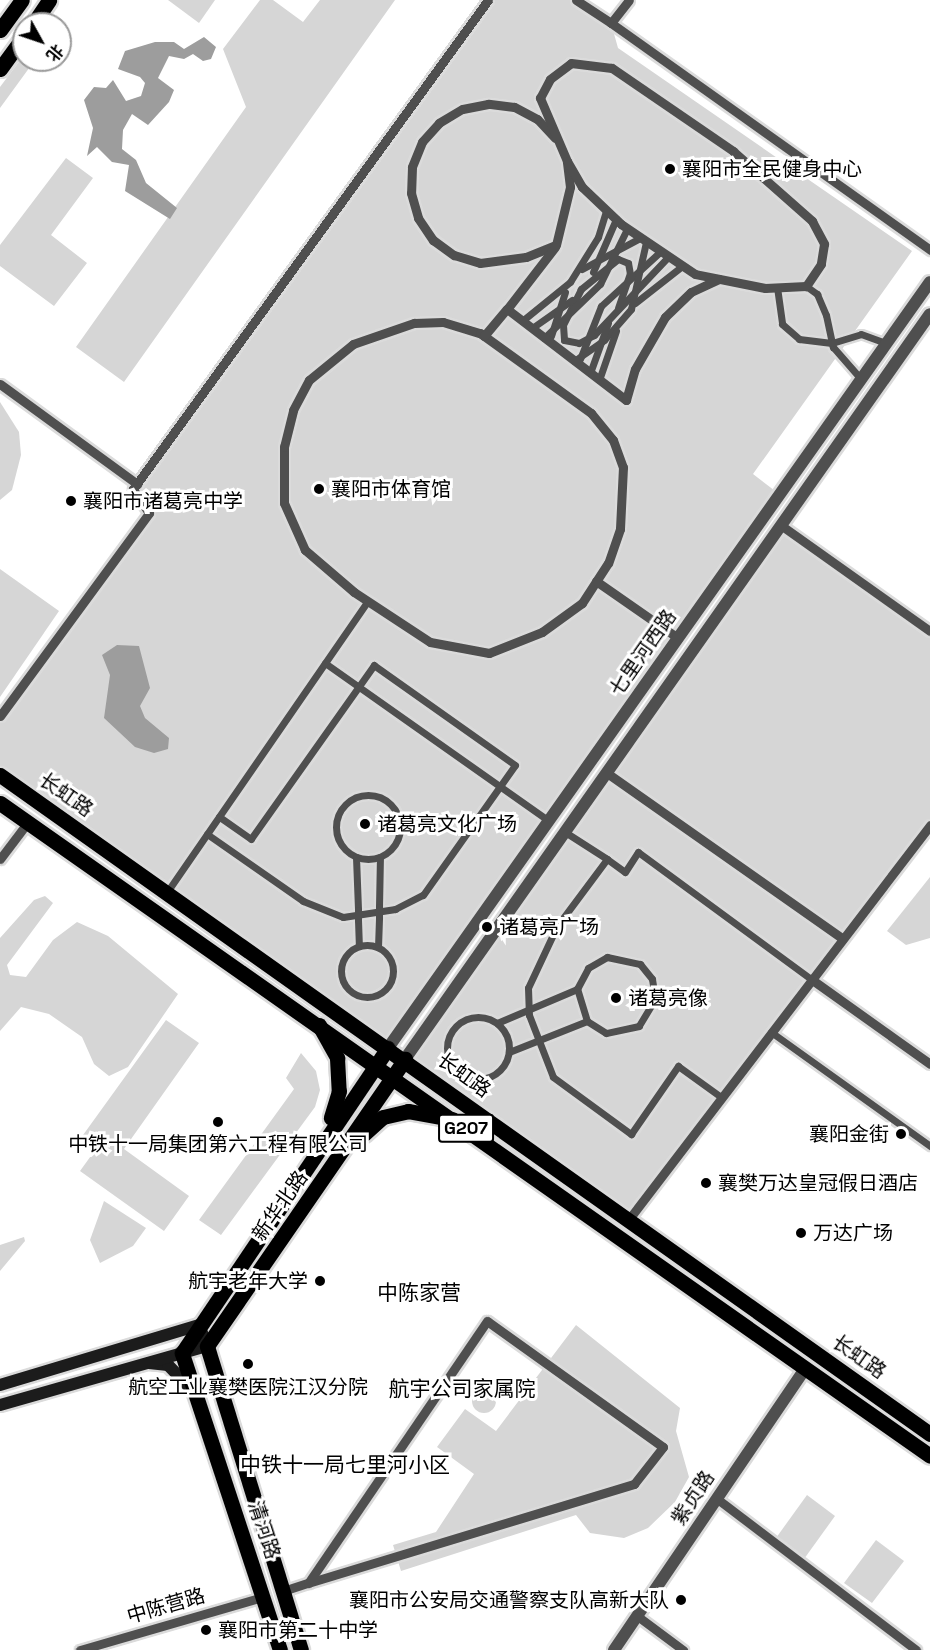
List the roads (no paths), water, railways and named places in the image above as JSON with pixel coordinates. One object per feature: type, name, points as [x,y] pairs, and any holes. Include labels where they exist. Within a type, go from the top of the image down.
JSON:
[{"type":"main road","points":[[0,30],[22,0]]},
{"type":"main road","points":[[0,69],[12,52]]},
{"type":"main road","name":"长虹路","points":[[0,775],[405,1059],[930,1434]]},
{"type":"main road","name":"长虹路","points":[[0,802],[375,1062],[930,1456]]},
{"type":"main road","points":[[317,1022],[337,1058],[339,1091],[326,1135]]},
{"type":"main road","name":"新华北路","points":[[199,1325],[375,1062],[388,1048]]},
{"type":"main road","name":"新华北路","points":[[207,1346],[395,1078],[405,1059]]},
{"type":"main road","points":[[345,1149],[383,1117],[408,1111],[454,1119]]},
{"type":"main road","points":[[166,1335],[222,1291]]},
{"type":"main road","points":[[217,1378],[215,1348],[238,1304]]},
{"type":"main road","points":[[0,1386],[199,1325]]},
{"type":"main road","points":[[0,1406],[139,1362],[207,1346],[199,1325]]},
{"type":"main road","points":[[182,1353],[199,1325]]},
{"type":"main road","name":"清河路","points":[[207,1346],[301,1650]]},
{"type":"main road","name":"清河路","points":[[182,1353],[206,1419],[280,1650]]},
{"type":"main road","points":[[139,1362],[168,1365],[185,1379],[206,1419]]},
{"type":"street","points":[[0,716],[149,513],[133,489],[137,483],[488,0]]},
{"type":"street","points":[[576,0],[930,250]]},
{"type":"street","points":[[611,23],[629,0]]},
{"type":"street","points":[[571,63],[612,68],[733,151],[812,221],[824,244],[822,264],[806,286],[777,287],[720,279],[682,266],[627,229],[606,210],[567,161],[555,138],[540,98],[550,79],[571,63]]},
{"type":"street","points":[[555,138],[514,107],[488,104],[462,109],[439,123],[422,142],[412,167],[411,193],[428,233],[454,255],[480,263],[506,262],[556,245]]},
{"type":"street","points":[[484,336],[556,245],[567,215],[567,161]]},
{"type":"street","points":[[548,338],[570,282],[606,210]]},
{"type":"street","points":[[532,328],[555,316],[581,289],[603,254],[616,219]]},
{"type":"street","points":[[548,338],[563,325],[612,262],[627,229]]},
{"type":"street","points":[[577,272],[603,254],[620,246],[643,240]]},
{"type":"street","points":[[631,309],[641,281],[644,262],[643,240]]},
{"type":"street","points":[[578,361],[601,306],[644,262],[664,254]]},
{"type":"street","points":[[581,289],[563,325],[564,340],[584,342],[610,318],[664,254]]},
{"type":"street","points":[[589,278],[612,262],[624,260],[630,274],[618,308]]},
{"type":"street","points":[[578,361],[624,319],[655,283],[682,266]]},
{"type":"street","points":[[507,309],[548,338],[626,400],[635,369],[665,317],[691,292],[720,279]]},
{"type":"street","points":[[522,321],[570,282]]},
{"type":"street","name":"七里河西路","points":[[388,1048],[930,282]]},
{"type":"street","points":[[806,286],[826,315],[832,343],[845,366],[861,379]]},
{"type":"street","points":[[777,287],[782,324],[799,339],[832,343],[861,334],[886,343]]},
{"type":"street","name":"七里河西路","points":[[405,1059],[930,314]]},
{"type":"street","points":[[590,373],[610,318]]},
{"type":"street","points":[[599,380],[624,319]]},
{"type":"street","points":[[443,322],[484,336],[591,413],[613,440],[623,467],[625,502],[608,563],[596,581],[560,621],[489,653],[430,642],[367,602],[305,550],[284,503],[284,447],[293,410],[327,362],[384,331],[443,322]]},
{"type":"street","points":[[0,384],[137,483]]},
{"type":"street","points":[[782,526],[930,631]]},
{"type":"street","points":[[596,581],[678,638]]},
{"type":"street","points":[[167,892],[367,602]]},
{"type":"street","points":[[325,663],[549,820]]},
{"type":"street","points":[[207,834],[303,901],[343,917],[395,909],[423,895],[515,765],[374,665],[251,839],[219,817]]},
{"type":"street","points":[[607,773],[842,938]]},
{"type":"street","points":[[356,857],[380,857],[393,847],[400,823],[388,802],[372,795],[356,797],[338,815],[338,839],[356,857],[359,946],[343,962],[342,977],[349,990],[362,997],[377,995],[392,979],[392,964],[378,947],[380,857]]},
{"type":"street","points":[[0,859],[28,822]]},
{"type":"street","points":[[629,1219],[930,825]]},
{"type":"street","points":[[565,832],[625,872],[638,852],[930,1064]]},
{"type":"street","points":[[607,859],[544,951],[528,988],[529,1010],[536,1042],[553,1077],[631,1134],[678,1066],[722,1097]]},
{"type":"street","points":[[359,946],[378,947]]},
{"type":"street","points":[[607,957],[629,958],[652,979],[652,1010],[639,1026],[616,1034],[587,1021],[509,1052],[495,1074],[477,1080],[461,1075],[447,1056],[448,1036],[458,1024],[474,1017],[497,1023],[577,989],[588,968],[607,957]]},
{"type":"street","points":[[577,989],[587,1021]]},
{"type":"street","points":[[497,1023],[507,1036],[509,1052]]},
{"type":"street","points":[[771,1032],[930,1146]]},
{"type":"street","points":[[282,1591],[634,1484],[663,1447],[487,1321],[308,1583]]},
{"type":"street","name":"紫贞路","points":[[614,1650],[806,1368]]},
{"type":"street","points":[[716,1498],[916,1650]]},
{"type":"street","name":"中陈营路","points":[[80,1650],[263,1597]]},
{"type":"street","points":[[636,1615],[682,1650]]},
{"type":"place","name":"襄阳市全民健身中心","points":[[670,169]]},
{"type":"place","name":"襄阳市体育馆","points":[[319,489]]},
{"type":"place","name":"襄阳市诸葛亮中学","points":[[71,501]]},
{"type":"place","name":"诸葛亮文化广场","points":[[365,824]]},
{"type":"place","name":"诸葛亮广场","points":[[487,927]]},
{"type":"place","name":"诸葛亮像","points":[[616,998]]},
{"type":"place","name":"中铁十一局集团第六工程有限公司","points":[[218,1122]]},
{"type":"place","name":"襄阳金街","points":[[901,1134]]},
{"type":"place","name":"襄樊万达皇冠假日酒店","points":[[706,1183]]},
{"type":"place","name":"万达广场","points":[[801,1233]]},
{"type":"place","name":"航宇老年大学","points":[[320,1281]]},
{"type":"place","name":"航空工业襄樊医院江汉分院","points":[[248,1364]]},
{"type":"place","name":"襄阳市公安局交通警察支队高新大队","points":[[681,1600]]},
{"type":"place","name":"襄阳市第二十中学","points":[[206,1630]]},
{"type":"district","name":"中陈家营","points":[[419,1293]]},
{"type":"district","name":"航宇公司家属院","points":[[462,1389]]},
{"type":"district","name":"中铁十一局七里河小区","points":[[345,1465]]}]
